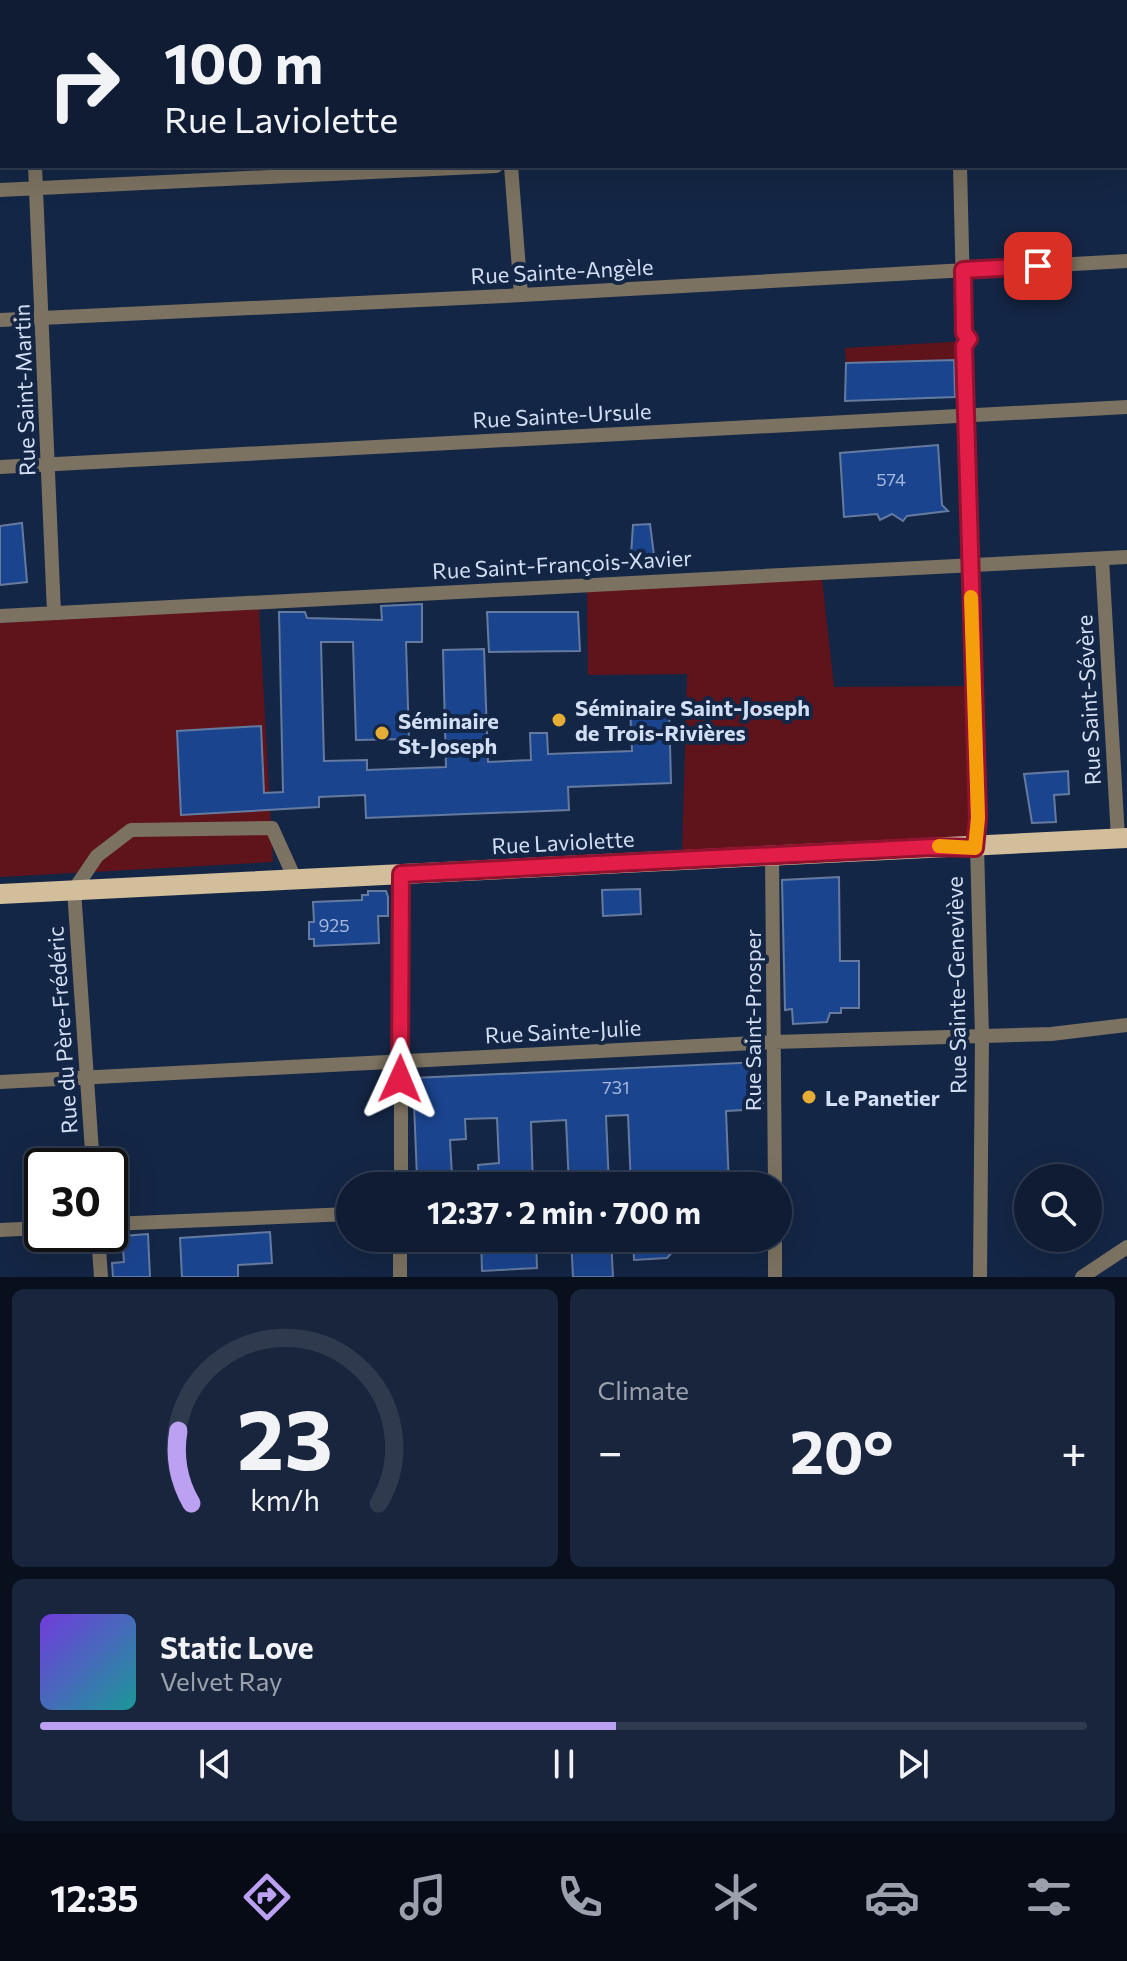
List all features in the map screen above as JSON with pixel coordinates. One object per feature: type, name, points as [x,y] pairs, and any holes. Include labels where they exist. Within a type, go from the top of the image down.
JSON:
[{"type":"main road","name":"Rue Laviolette","points":[[0,894],[772,854],[961,846],[975,848],[1123,838]]},
{"type":"street","name":"Rue Saint-Martin","points":[[35,168],[54,613]]},
{"type":"street","points":[[0,190],[454,168]]},
{"type":"street","points":[[511,168],[521,295]]},
{"type":"street","name":"Rue Sainte-Geneviève","points":[[960,168],[964,333],[969,339],[964,346],[982,1037],[980,1277]]},
{"type":"street","name":"Rue Sainte-Angèle","points":[[0,320],[1127,261]]},
{"type":"street","name":"Rue Sainte-Ursule","points":[[0,467],[1127,407]]},
{"type":"street","name":"Rue Saint-François-Xavier","points":[[0,616],[1127,557]]},
{"type":"street","name":"Rue Saint-Sévère","points":[[1102,559],[1123,838]]},
{"type":"street","points":[[74,890],[97,856],[131,830],[272,828],[295,879]]},
{"type":"street","name":"Rue Saint-Prosper","points":[[772,854],[775,1172]]},
{"type":"street","points":[[401,874],[401,1172]]},
{"type":"street","name":"Rue du Père-Frédéric","points":[[74,890],[92,1148]]},
{"type":"street","name":"Rue Sainte-Julie","points":[[0,1082],[774,1042],[1075,1033],[1127,1025]]},
{"type":"street","points":[[128,1223],[336,1215]]},
{"type":"street","points":[[0,1230],[24,1229]]},
{"type":"street","points":[[1082,1277],[1127,1247]]},
{"type":"street","points":[[99,1252],[101,1277]]},
{"type":"street","points":[[400,1252],[400,1277]]},
{"type":"street","points":[[775,1252],[775,1277]]},
{"type":"shaded area","points":[[968,341],[969,359],[846,363],[845,348]]},
{"type":"shaded area","points":[[822,579],[834,687],[974,686],[975,848],[682,858],[687,674],[588,675],[587,591]]},
{"type":"shaded area","points":[[259,608],[273,862],[0,877],[0,623]]},
{"type":"building","points":[[954,360],[955,397],[845,401],[846,363]]},
{"type":"building","points":[[938,445],[942,505],[948,511],[907,516],[903,521],[892,514],[880,520],[877,514],[844,517],[840,453]]},
{"type":"building","points":[[22,523],[27,582],[0,585],[0,526]]},
{"type":"building","points":[[650,524],[654,555],[631,555],[633,525]]},
{"type":"building","name":"Séminaire St-Joseph","points":[[422,604],[422,642],[406,642],[409,739],[356,740],[353,642],[321,642],[324,761],[367,760],[367,770],[446,767],[443,650],[484,649],[488,762],[531,760],[530,733],[547,733],[548,754],[632,751],[630,707],[669,706],[671,783],[568,787],[569,810],[366,818],[365,795],[319,797],[319,807],[181,815],[177,731],[261,726],[264,793],[283,792],[279,612],[305,612],[307,618],[382,620],[381,606]]},
{"type":"building","points":[[487,612],[578,612],[580,651],[489,652]]},
{"type":"building","points":[[1068,771],[1069,794],[1054,795],[1056,822],[1032,823],[1024,774]]},
{"type":"building","points":[[839,877],[840,961],[859,961],[859,1008],[841,1008],[841,1013],[830,1013],[827,1022],[793,1024],[792,1009],[785,1010],[782,880]]},
{"type":"building","points":[[640,889],[641,914],[603,916],[602,890]]},
{"type":"building","points":[[368,891],[386,891],[388,897],[388,916],[378,916],[379,943],[314,946],[314,939],[309,939],[309,922],[314,922],[313,902],[362,900],[362,895],[368,895]]},
{"type":"building","points":[[761,1062],[763,1109],[726,1111],[728,1172],[630,1172],[628,1115],[606,1116],[608,1172],[568,1172],[566,1120],[531,1122],[533,1172],[478,1172],[478,1165],[499,1163],[497,1118],[465,1119],[466,1139],[450,1140],[452,1172],[417,1172],[413,1078]]},
{"type":"building","points":[[270,1232],[272,1263],[238,1265],[238,1277],[182,1277],[180,1238]]},
{"type":"building","points":[[148,1234],[150,1277],[113,1277],[112,1263],[124,1262],[123,1252],[128,1252],[128,1236]]},
{"type":"building","points":[[481,1252],[536,1252],[537,1268],[482,1271]]},
{"type":"building","points":[[572,1252],[612,1252],[613,1277],[573,1277]]},
{"type":"building","points":[[634,1252],[672,1252],[667,1258],[634,1260]]},
{"type":"slow traffic","points":[[939,846],[975,848],[978,818],[971,597]]},
{"type":"place","name":"Séminaire Saint-Joseph de Trois‑Rivières","points":[[559,720]]},
{"type":"place","name":"Séminaire St-Joseph","points":[[382,733]]},
{"type":"place","name":"Le Panetier","points":[[809,1097]]},
{"type":"route","points":[[400,1079],[401,874],[932,847],[975,848],[978,818],[964,346],[969,339],[964,333],[963,270],[1038,266]]}]
